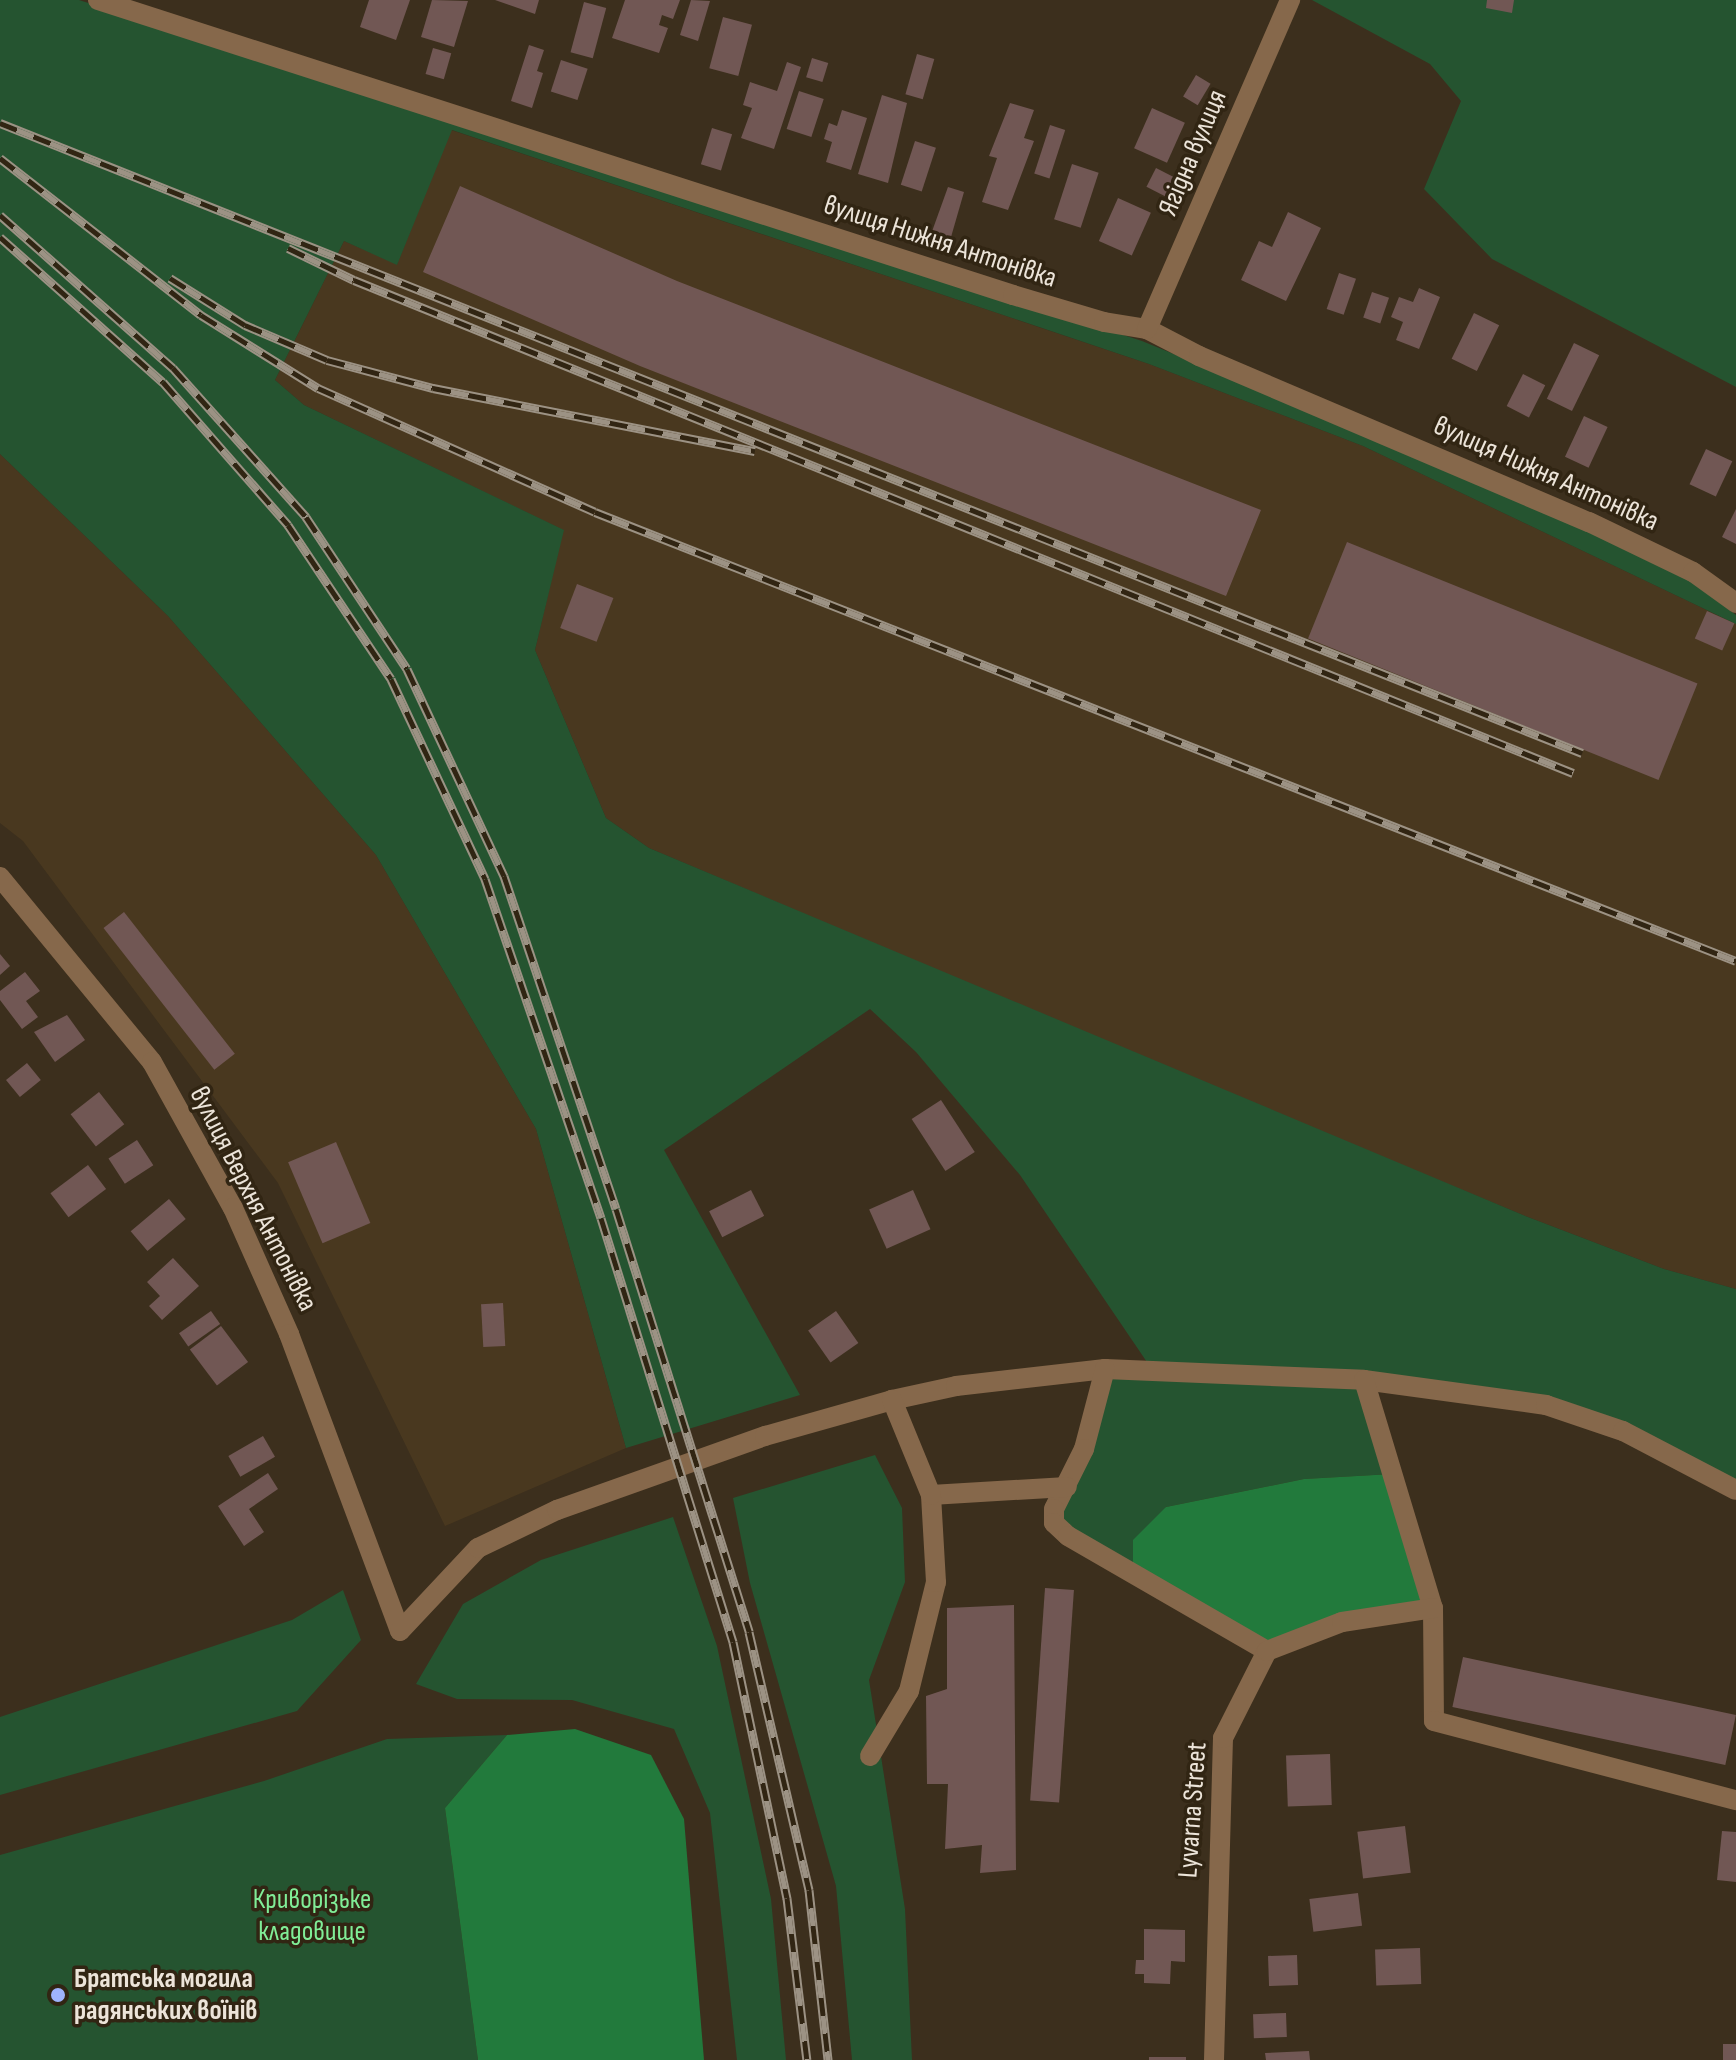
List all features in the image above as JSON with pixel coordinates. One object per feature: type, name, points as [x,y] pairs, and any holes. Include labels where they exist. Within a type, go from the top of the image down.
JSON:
[{"type":"street","name":"вулиця Нижня Антонівка","points":[[98,0],[1013,295],[1104,322],[1147,329],[1199,356],[1589,522],[1693,572],[1736,603]]},
{"type":"street","name":"Ягідна вулиця","points":[[1147,329],[1290,0]]},
{"type":"street","name":"вулиця Верхня Антонівка","points":[[0,877],[152,1062],[233,1208],[289,1334],[400,1631],[478,1548],[557,1510],[765,1436],[892,1400]]},
{"type":"street","points":[[1105,1369],[1084,1449],[1054,1509],[1054,1523],[1068,1536],[1267,1651],[1342,1622],[1433,1608]]},
{"type":"street","points":[[870,1756],[909,1691],[936,1582],[931,1495],[892,1400],[956,1386],[1105,1369],[1364,1380],[1546,1405],[1623,1431],[1736,1490]]},
{"type":"street","points":[[1364,1380],[1433,1608],[1434,1721],[1736,1800]]},
{"type":"street","points":[[931,1495],[1067,1487]]},
{"type":"street","name":"Lyvarna Street","points":[[1214,2060],[1223,1738],[1267,1651]]},
{"type":"shaded area","points":[[451,130],[1149,364],[1363,446],[1736,624],[1736,1289],[1664,1269],[1523,1215],[1215,1088],[649,848],[606,818],[535,650],[563,530],[304,405],[275,380],[344,241],[397,264]]},
{"type":"shaded area","points":[[0,454],[168,616],[376,855],[536,1129],[626,1448],[445,1526],[278,1183],[23,841],[0,823]]},
{"type":"green space","points":[[0,0],[79,0],[1142,341],[1491,484],[1688,579],[1736,615],[1736,624],[1363,446],[1149,364],[452,130],[397,265],[344,241],[275,380],[304,405],[564,530],[535,650],[606,818],[649,848],[1523,1215],[1664,1269],[1736,1289],[1736,1490],[1546,1405],[1365,1380],[1392,1474],[1304,1479],[1166,1507],[1133,1575],[1054,1523],[1105,1369],[1153,1371],[1020,1175],[916,1052],[870,1009],[664,1150],[800,1395],[626,1448],[536,1129],[376,855],[168,616],[0,454]]},
{"type":"green space","points":[[1312,0],[1736,0],[1736,387],[1492,259],[1424,189],[1461,101],[1430,64]]},
{"type":"green space","points":[[875,1455],[902,1508],[905,1582],[869,1680],[905,1909],[912,2060],[852,2060],[836,1886],[750,1583],[733,1498]]},
{"type":"green space","points":[[1392,1474],[1433,1608],[1267,1651],[1133,1575],[1133,1540],[1166,1507],[1304,1479]]},
{"type":"green space","points":[[673,1517],[717,1646],[771,1899],[786,2060],[737,2060],[710,1813],[674,1729],[572,1700],[457,1699],[416,1684],[463,1604],[541,1560]]},
{"type":"green space","points":[[343,1590],[361,1640],[297,1711],[0,1795],[0,1717],[292,1620]]},
{"type":"green space","points":[[575,1729],[651,1755],[684,1819],[704,2060],[478,2060],[445,1808],[507,1735]]},
{"type":"green space","name":"Криворізьке кладовище","points":[[507,1735],[445,1808],[478,2060],[0,2060],[0,1855],[264,1781],[387,1739]]},
{"type":"building","points":[[369,0],[410,0],[396,40],[360,27]]},
{"type":"building","points":[[432,0],[468,1],[454,47],[421,37]]},
{"type":"building","points":[[495,0],[539,0],[535,14]]},
{"type":"building","points":[[625,0],[680,0],[673,19],[662,15],[659,25],[668,28],[659,53],[612,38]]},
{"type":"building","points":[[691,0],[710,1],[698,41],[680,35]]},
{"type":"building","points":[[1487,0],[1514,0],[1512,13],[1486,8]]},
{"type":"building","points":[[584,2],[606,8],[593,58],[571,52]]},
{"type":"building","points":[[723,17],[752,25],[738,76],[709,68]]},
{"type":"building","points":[[529,45],[544,50],[537,71],[543,73],[532,108],[511,101]]},
{"type":"building","points":[[433,48],[451,53],[444,79],[426,74]]},
{"type":"building","points":[[917,54],[934,59],[923,99],[905,94]]},
{"type":"building","points":[[812,58],[828,63],[822,82],[806,77]]},
{"type":"building","points":[[561,60],[588,69],[577,100],[551,91]]},
{"type":"building","points":[[787,62],[801,67],[774,149],[741,138],[752,108],[743,105],[750,82],[777,91]]},
{"type":"building","points":[[1196,75],[1211,84],[1198,105],[1183,96]]},
{"type":"building","points":[[799,91],[824,99],[811,137],[787,129]]},
{"type":"building","points":[[882,95],[907,103],[888,183],[858,174]]},
{"type":"building","points":[[1010,103],[1034,110],[1024,138],[1034,141],[1008,210],[982,202],[997,158],[989,156]]},
{"type":"building","points":[[1152,108],[1185,123],[1167,163],[1134,148]]},
{"type":"building","points":[[842,110],[867,118],[851,170],[826,162],[832,142],[824,139],[829,123],[837,126]]},
{"type":"building","points":[[1050,125],[1065,130],[1049,178],[1034,174]]},
{"type":"building","points":[[712,128],[732,134],[721,170],[701,164]]},
{"type":"building","points":[[915,141],[936,148],[922,192],[901,185]]},
{"type":"building","points":[[1072,164],[1099,173],[1081,228],[1054,219]]},
{"type":"building","points":[[1156,168],[1181,181],[1171,199],[1146,187]]},
{"type":"building","points":[[460,186],[677,281],[1261,510],[1226,596],[640,366],[423,272]]},
{"type":"building","points":[[948,187],[964,192],[949,244],[930,237]]},
{"type":"building","points":[[1118,198],[1151,213],[1132,256],[1099,241]]},
{"type":"building","points":[[1288,212],[1321,228],[1286,301],[1241,280],[1259,241],[1272,247]]},
{"type":"building","points":[[1339,273],[1356,279],[1344,315],[1327,309]]},
{"type":"building","points":[[1419,288],[1440,297],[1419,349],[1396,340],[1403,322],[1391,317],[1399,297],[1413,302]]},
{"type":"building","points":[[1372,292],[1389,298],[1380,323],[1363,318]]},
{"type":"building","points":[[1474,313],[1499,325],[1477,371],[1452,359]]},
{"type":"building","points":[[1574,343],[1599,355],[1572,411],[1547,399]]},
{"type":"building","points":[[1523,374],[1545,385],[1529,417],[1507,406]]},
{"type":"building","points":[[1584,416],[1608,427],[1589,468],[1565,457]]},
{"type":"building","points":[[1706,449],[1732,461],[1716,497],[1690,484]]},
{"type":"building","points":[[1736,509],[1736,544],[1722,537]]},
{"type":"building","points":[[1347,542],[1697,684],[1659,780],[1308,638]]},
{"type":"building","points":[[577,584],[613,598],[597,642],[560,628]]},
{"type":"building","points":[[1707,611],[1734,623],[1722,651],[1695,638]]},
{"type":"building","points":[[124,912],[235,1054],[214,1070],[104,928]]},
{"type":"building","points":[[0,954],[10,966],[0,975]]},
{"type":"building","points":[[25,972],[40,991],[26,1001],[38,1017],[22,1029],[0,1000],[0,991]]},
{"type":"building","points":[[67,1015],[85,1040],[55,1062],[34,1032]]},
{"type":"building","points":[[27,1063],[41,1080],[20,1097],[6,1080]]},
{"type":"building","points":[[99,1092],[124,1124],[96,1146],[71,1114]]},
{"type":"building","points":[[941,1100],[975,1152],[945,1171],[912,1119]]},
{"type":"building","points":[[137,1140],[153,1165],[125,1184],[108,1159]]},
{"type":"building","points":[[336,1142],[370,1223],[323,1243],[288,1162]]},
{"type":"building","points":[[88,1165],[106,1189],[69,1217],[50,1193]]},
{"type":"building","points":[[751,1190],[764,1216],[722,1237],[709,1211]]},
{"type":"building","points":[[913,1190],[930,1229],[887,1249],[869,1210]]},
{"type":"building","points":[[169,1199],[186,1219],[147,1251],[131,1231]]},
{"type":"building","points":[[173,1258],[199,1286],[162,1320],[149,1306],[160,1296],[147,1282]]},
{"type":"building","points":[[503,1303],[505,1346],[483,1347],[481,1304]]},
{"type":"building","points":[[211,1311],[220,1324],[188,1346],[179,1333]]},
{"type":"building","points":[[836,1311],[858,1343],[831,1362],[808,1331]]},
{"type":"building","points":[[221,1326],[248,1362],[217,1385],[190,1349]]},
{"type":"building","points":[[263,1436],[275,1457],[240,1477],[228,1456]]},
{"type":"building","points":[[268,1473],[278,1489],[249,1509],[264,1532],[244,1546],[218,1506]]},
{"type":"building","points":[[1045,1588],[1074,1590],[1059,1803],[1030,1800]]},
{"type":"building","points":[[1014,1605],[1016,1870],[980,1873],[982,1845],[945,1849],[948,1784],[927,1784],[926,1696],[947,1689],[947,1608]]},
{"type":"building","points":[[1463,1657],[1736,1715],[1725,1765],[1452,1707]]},
{"type":"building","points":[[1330,1754],[1332,1805],[1288,1807],[1286,1756]]},
{"type":"building","points":[[1405,1826],[1411,1873],[1363,1878],[1357,1832]]},
{"type":"building","points":[[1722,1831],[1736,1832],[1736,1882],[1717,1880]]},
{"type":"building","points":[[1358,1893],[1362,1926],[1313,1932],[1309,1899]]},
{"type":"building","points":[[1144,1929],[1185,1930],[1185,1962],[1171,1961],[1170,1984],[1144,1983],[1144,1974],[1135,1974],[1136,1960],[1144,1960]]},
{"type":"building","points":[[1420,1948],[1421,1984],[1376,1986],[1375,1950]]},
{"type":"building","points":[[1297,1955],[1298,1985],[1269,1986],[1268,1956]]},
{"type":"building","points":[[1286,2013],[1287,2037],[1254,2038],[1253,2014]]},
{"type":"building","points":[[1723,2044],[1736,2044],[1736,2060],[1723,2060]]},
{"type":"building","points":[[1309,2051],[1310,2060],[1266,2060],[1265,2053]]},
{"type":"building","points":[[1149,2057],[1186,2057],[1186,2060],[1149,2060]]},
{"type":"railway","points":[[0,123],[1582,753]]},
{"type":"railway","points":[[0,158],[201,315],[318,388],[595,512],[1736,961]]},
{"type":"railway","points":[[0,215],[173,368],[306,517],[407,669],[504,876],[616,1209],[749,1632],[809,1890],[828,2060]]},
{"type":"railway","points":[[0,237],[163,382],[288,525],[391,679],[485,879],[601,1218],[733,1642],[787,1898],[807,2060]]},
{"type":"railway","points":[[288,248],[354,280],[1573,773]]},
{"type":"railway","points":[[170,278],[245,325],[327,360],[433,388],[755,451]]},
{"type":"place","name":"Братська могила радянських воїнів","points":[[58,1995]]}]
